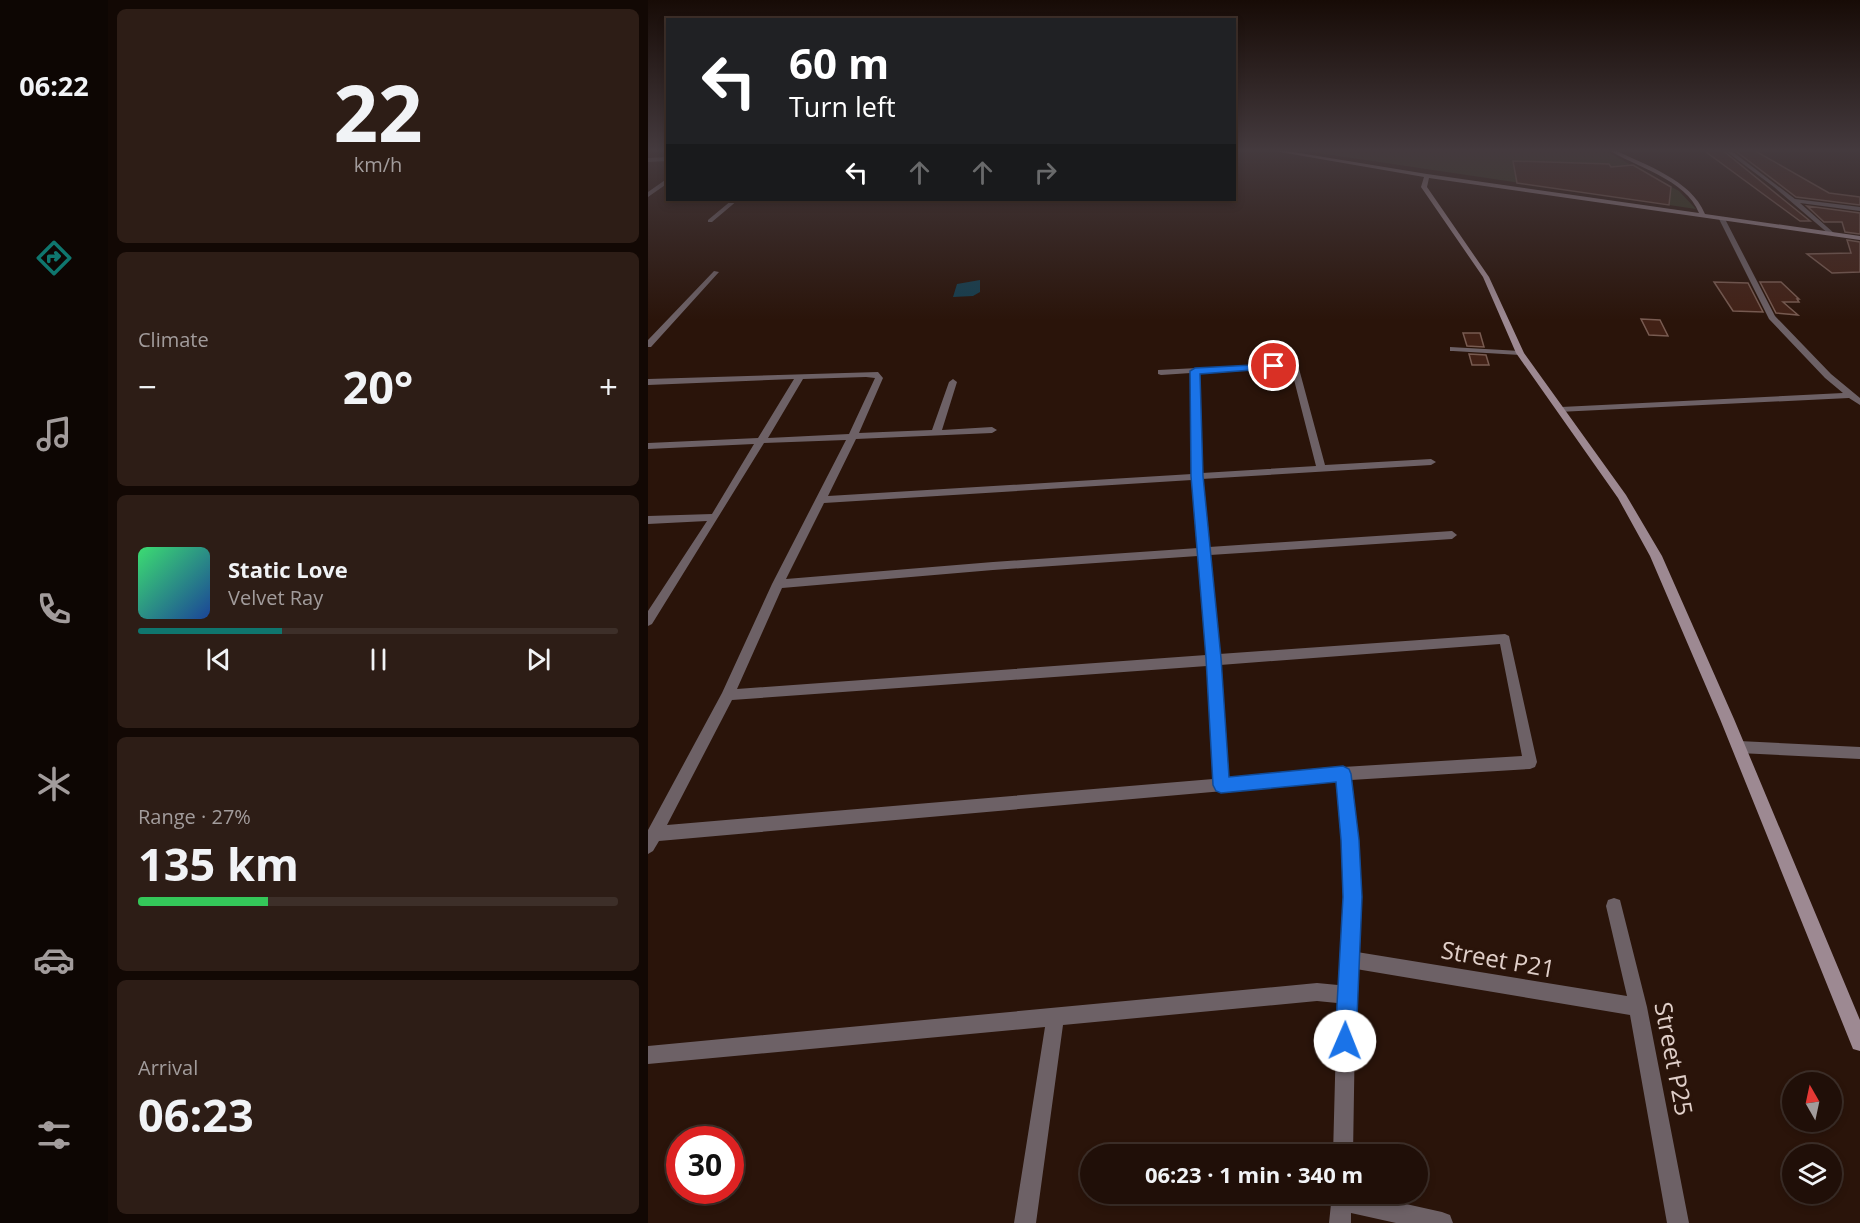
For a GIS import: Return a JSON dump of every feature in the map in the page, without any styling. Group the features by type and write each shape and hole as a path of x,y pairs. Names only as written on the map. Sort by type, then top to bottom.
{"street":[{"path":"710,221 728,206"},
{"path":"1437,206 1486,277 1520,353 1622,497 1656,556 1739,747 1860,1042"},
{"path":"1635,206 1860,238"},
{"path":"1699,206 1703,216"},
{"path":"1800,206 1832,234"},
{"path":"1836,206 1860,209"},
{"path":"1722,219 1772,317 1810,358 1860,402"},
{"path":"648,345 716,272"},
{"path":"1454,349 1520,353"},
{"path":"1161,372 1294,365 1321,468"},
{"path":"1195,371 1197,476 1214,658 1221,785"},
{"path":"648,382 866,374 878,376 877,384 852,438 778,584 728,694 651,840"},
{"path":"648,621 653,606 715,517 800,376"},
{"path":"936,433 953,382"},
{"path":"1561,410 1849,394"},
{"path":"648,446 992,430"},
{"path":"821,500 1431,462"},
{"path":"648,520 715,517"},
{"path":"778,584 1204,551 1452,535"},
{"path":"651,840 1343,774 1530,762 1505,639 728,694"},
{"path":"1739,747 1860,753"},
{"path":"1343,774 1352,886 1350,959 1346,995 1343,1144"},
{"name":"Street P25","path":"1614,906 1638,1007 1678,1223"},
{"name":"Street P21","path":"1350,959 1638,1007"},
{"path":"648,1055 1317,992 1346,995"},
{"path":"1025,1223 1055,1018"},
{"path":"1340,1223 1341,1204"},
{"path":"1369,1204 1442,1223"}],"green space":[{"path":"1676,206 1693,206 1696,209"}],"water":[{"path":"980,280 980,292 973,296 953,297 957,284"}],"building":[{"path":"1780,206 1792,206 1810,221 1800,221"},
{"path":"1807,206 1860,213 1860,234 1845,232 1842,222 1824,222"},
{"path":"1847,240 1860,242 1860,272 1832,273 1807,254 1851,253"},
{"path":"1714,282 1748,283 1763,312 1733,311"},
{"path":"1760,282 1781,282 1799,299 1797,299 1799,302 1783,302 1798,315 1776,313"},
{"path":"1641,319 1660,320 1668,336 1649,335"},
{"path":"1463,333 1480,333 1484,347 1467,346"},
{"path":"1469,354 1486,355 1489,365 1472,365"}],"route":[{"path":"1274,366 1195,371 1197,476 1214,658 1221,785 1343,774 1350,840 1352,897 1345,1041"}]}
